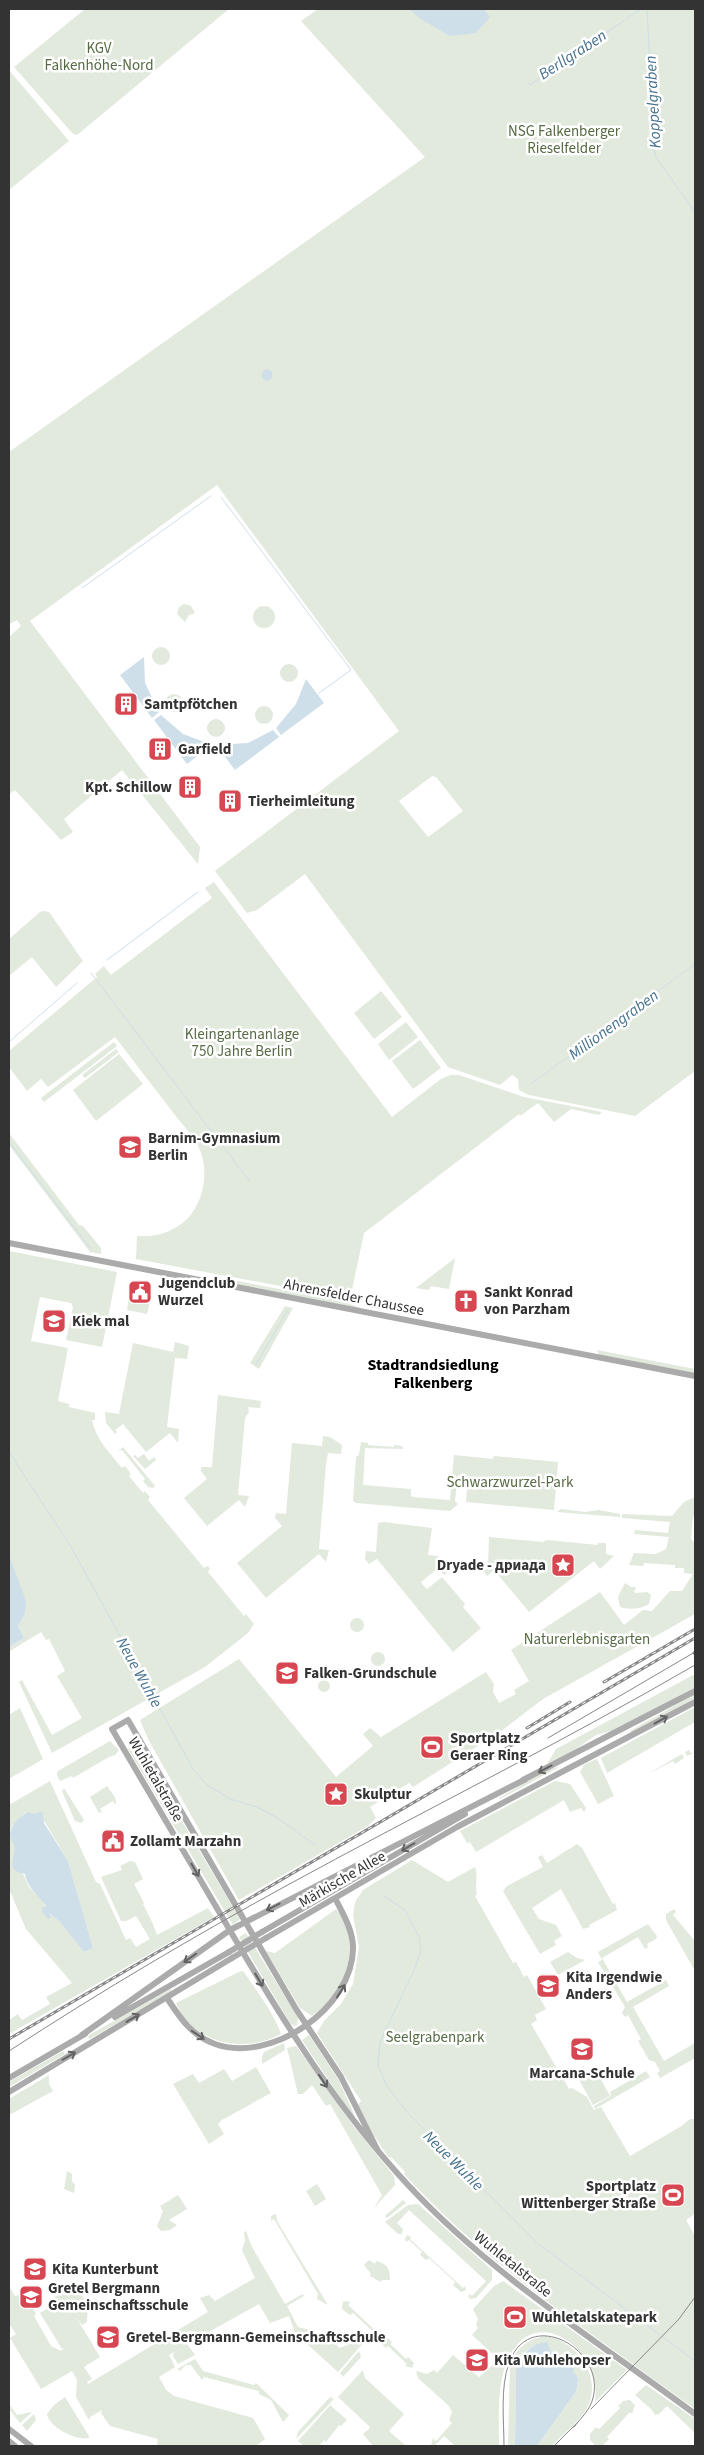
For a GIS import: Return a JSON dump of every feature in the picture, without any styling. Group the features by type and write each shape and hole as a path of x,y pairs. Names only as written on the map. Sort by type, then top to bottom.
{"main road":[{"name":"Ahrensfelder Chaussee","path":"9,1243 695,1376"},
{"name":"Märkische Allee","path":"9,2092 167,1998 231,1955 526,1778 695,1691"},
{"name":"Märkische Allee","path":"264,1935 336,1901 457,1827 695,1702"},
{"name":"Wuhletalstraße","path":"378,2151 341,2077 306,2024 245,1922 128,1720 112,1729 291,2033 330,2091 378,2151 432,2210 503,2274 695,2414"},
{"path":"82,2036 230,1930 526,1778"},
{"path":"167,1998 180,2018 192,2031 207,2041 222,2046 235,2049 260,2047 291,2033 330,2006 339,1995 350,1971 353,1946 352,1934 336,1901"},
{"name":"Märkische Allee","path":"9,2078 231,1955"},
{"path":"9,2429 31,2446"},
{"path":"9,2441 15,2446"}],"green space":[{"name":"KGV Falkenhöhe-Nord","path":"85,9 229,9 77,135 73,134 14,67"},
{"name":"NSG Falkenberger Rieselfelder","path":"318,9 695,9 695,1071 635,1116 529,1095 519,1090 518,1079 512,1075 500,1085 448,1067 305,874 257,910 247,913 215,871 399,731 217,485 30,621 200,847 198,864 122,770 64,819 73,832 61,840 15,790 9,794 9,637 21,626 17,620 9,624 9,452 425,157 301,21","holes":["432,776 436,777 463,811 428,837 399,801"]},
{"path":"9,70 69,141 9,190"},
{"path":"184,604 191,606 195,613 189,615 185,622 177,614 179,607"},
{"path":"264,606 272,609 275,617 272,625 264,628 256,625 253,617 256,609"},
{"path":"161,647 167,650 170,656 167,662 161,665 155,662 152,656 155,650"},
{"path":"289,664 295,667 298,673 295,679 289,682 283,679 280,673 283,667"},
{"path":"174,694 180,697 183,703 180,709 174,712 168,709 165,703 168,697"},
{"path":"264,706 270,709 273,715 270,721 264,724 258,721 255,715 258,709"},
{"path":"216,719 222,722 225,728 222,734 216,737 210,734 207,728 210,722"},
{"name":"Kleingartenanlage 750 Jahre Berlin","path":"214,882 392,1117 441,1079 450,1075 459,1075 524,1097 602,1112 599,1115 571,1109 554,1122 538,1103 520,1116 519,1114 364,1233 350,1299 136,1259 137,1236 159,1235 172,1230 184,1222 194,1210 201,1194 204,1178 203,1161 196,1142 115,1037 48,1087 41,1079 27,1091 9,1067 9,1051 97,977 95,974 104,966 111,975 212,898 205,888"},
{"path":"40,912 49,912 83,961 56,987 32,957 9,976 9,939"},
{"path":"381,991 402,1017 374,1039 354,1013"},
{"path":"406,1022 418,1037 389,1060 378,1044"},
{"path":"420,1040 441,1068 413,1089 392,1061"},
{"path":"114,1042 117,1046 44,1102 41,1098"},
{"path":"116,1049 119,1052 85,1078 82,1075"},
{"path":"119,1054 143,1084 96,1121 73,1090"},
{"path":"9,1133 79,1225 83,1226 101,1248 101,1254 90,1252 9,1145"},
{"path":"9,1251 117,1272 102,1347 66,1340 73,1307 71,1303 40,1297 31,1341 68,1348 58,1401 69,1404 69,1407 95,1413 95,1420 92,1420 104,1446 122,1468 125,1466 131,1474 129,1476 143,1493 145,1491 150,1497 148,1500 204,1568 208,1566 210,1569 208,1572 244,1616 246,1614 254,1624 248,1633 205,1667 52,1753 19,1682 22,1680 52,1735 82,1718 57,1676 65,1671 49,1639 46,1640 41,1632 10,1651 9,1647 24,1638 18,1626 25,1614 17,1577 9,1555"},
{"path":"455,1258 449,1289 431,1286 429,1290 416,1288"},
{"path":"217,1277 341,1301 363,1309 217,1281"},
{"path":"129,1297 150,1301 147,1314 127,1310"},
{"path":"285,1306 293,1308 259,1369 250,1363"},
{"path":"175,1342 189,1346 187,1359 175,1358 167,1427 179,1429 178,1443 170,1433 146,1452 123,1424 115,1430 117,1432 115,1434 106,1423 105,1412 119,1414 133,1343 173,1352"},
{"path":"597,1350 695,1369 695,1373 599,1355"},
{"path":"218,1395 261,1401 260,1408 248,1407 249,1412 245,1418 238,1495 249,1496 245,1507 239,1500 207,1526 184,1498 207,1479 201,1471 201,1467 212,1467"},
{"path":"323,1436 330,1437 342,1445 341,1454 328,1453 326,1464 319,1549 329,1550 326,1562 319,1554 266,1598 237,1563 282,1526 275,1518 276,1513 286,1514 292,1443 322,1446"},
{"name":"Schwarzwurzel-Park","path":"361,1442 368,1443 368,1445 402,1446 403,1449 365,1448 363,1485 411,1489 411,1496 413,1497 450,1500 454,1455 493,1459 494,1456 558,1462 554,1510 466,1502 468,1476 458,1475 455,1501 458,1504 450,1511 356,1503 353,1501 356,1457 359,1455"},
{"path":"123,1447 155,1486 153,1488 148,1487 143,1481 145,1479 122,1450 118,1451"},
{"path":"144,1454 149,1461 154,1457 156,1460 145,1469 133,1456 135,1455 138,1458"},
{"name":"Naturerlebnisgarten","path":"695,1497 695,1516 693,1516 691,1539 695,1543 695,1614 543,1699 500,1732 413,1787 409,1783 370,1807 376,1818 368,1826 239,1900 149,1741 140,1720 239,1659 336,1777 373,1746 363,1734 370,1728 381,1737 486,1672 494,1684 493,1692 499,1703 516,1694 514,1690 529,1681 511,1650 600,1592 624,1625 643,1610 652,1611 670,1591 682,1591 693,1574 684,1573 684,1568 675,1568 675,1565 644,1563 643,1566 629,1565 634,1553 656,1554 666,1549 669,1537 634,1534 635,1530 668,1533 670,1522 622,1518 622,1514 672,1516 684,1502"},
{"path":"561,1509 585,1512 599,1510 620,1514 620,1517 557,1512"},
{"path":"384,1522 432,1528 428,1555 438,1556 449,1571 444,1575 438,1568 421,1582 427,1589 442,1577 465,1604 463,1607 481,1628 453,1652 377,1559 369,1564 365,1559 366,1551 376,1552 378,1523"},
{"path":"489,1537 598,1545 598,1543 606,1543 606,1554 614,1556 600,1569 594,1561 529,1612 494,1570 487,1576 478,1564 488,1565"},
{"path":"625,1583 631,1587 636,1587 634,1592 636,1593 647,1592 651,1595 649,1604 635,1608 620,1607 618,1597"},
{"path":"357,1618 362,1620 364,1625 362,1630 357,1632 352,1630 350,1625 352,1620"},
{"path":"378,1652 383,1654 385,1659 383,1664 378,1666 373,1664 371,1659 373,1654"},
{"path":"695,1674 695,1687 615,1730 596,1735 573,1751 547,1764 556,1749"},
{"path":"324,1680 330,1686 324,1692 318,1686"},
{"path":"695,1694 695,1698 631,1733 630,1731"},
{"path":"695,1707 695,1722 607,1773 601,1758"},
{"path":"20,1708 43,1759 9,1779 9,1715"},
{"path":"110,1741 119,1750 115,1755 73,1778 72,1776 60,1781 57,1775 58,1771"},
{"path":"136,1744 240,1919 233,1925 128,1749"},
{"path":"689,1750 691,1753 695,1752 687,1756 685,1752"},
{"path":"682,1754 684,1758 675,1764 673,1761 644,1776"},
{"path":"597,1759 614,1796 598,1804 580,1772 585,1764"},
{"path":"559,1767 500,1799 499,1798 551,1768"},
{"path":"50,1781 96,1882 100,1884 126,1940 130,1938 136,1947 150,1939 136,1916 126,1921 121,1921 101,1877 122,1870 120,1866 130,1861 135,1862 143,1879 134,1884 157,1935 208,1908 214,1917 9,2034 9,2020 18,2014 22,2020 50,2004 46,1997 72,1983 26,1929 9,1889 9,1805","holes":["26,1812 43,1819 68,1861 93,1948 84,1952 60,1922 46,1911 42,1901 30,1888 23,1874 13,1866 15,1848 10,1832 12,1826"]},
{"path":"555,1781 570,1784 586,1808 584,1812 581,1808 570,1812 564,1800 476,1852 470,1842 467,1843 460,1831"},
{"path":"107,1786 115,1797 116,1803 115,1805 113,1801 100,1809 102,1812 99,1813 90,1797"},
{"path":"64,1788 84,1820 81,1823 75,1821 62,1791"},
{"path":"577,1844 582,1848 613,1904 615,1903 617,1910 589,1925 590,1927 583,1929 561,1889 532,1908 539,1919 556,1925 562,1936 554,1941 556,1945 540,1954 503,1891 507,1886 543,1867 538,1857 542,1855 547,1863"},
{"name":"Seelgrabenpark","path":"412,1860 448,1882 475,1867 477,1894 475,1896 513,1963 516,1962 524,1977 527,1975 546,2009 535,2015 537,2020 531,2024 569,2089 572,2088 587,2097 594,2110 601,2107 630,2156 680,2127 690,2119 695,2119 695,2214 686,2220 695,2236 695,2409 544,2299 471,2240 437,2208 404,2174 405,2172 391,2157 389,2158 367,2125 355,2100 358,2105 361,2101 317,2033 324,2021 341,2004 353,1984 359,1947 353,1915 355,1902 363,1890"},
{"path":"336,1909 343,1919 347,1930 350,1954 348,1966 333,1998 312,2016 300,2008 266,1951 275,1953"},
{"path":"674,1909 676,1912 673,1915 695,1941 695,1971 666,1920 666,1914"},
{"path":"648,1924 657,1936 656,1939 647,1944 648,1947 645,1949 638,1937 602,1958 627,2002 666,1980 669,1986 633,2007 664,2061 695,2043 695,2058 660,2078 657,2073 660,2071 655,2062 649,2060 638,2041 641,2039 628,2015 625,2017 622,2013 625,2007 598,1962 602,1960 598,1952"},
{"path":"246,1933 298,2018 297,2025 294,2026 290,2023 239,1937"},
{"path":"568,1952 577,1958 585,1960 558,1975 550,1962"},
{"path":"241,1971 244,1972 274,2017 281,2034 267,2040 236,2044 207,2036 194,2028 184,2017 176,2003"},
{"path":"171,1989 172,1991 90,2039 88,2038 89,2035"},
{"path":"309,2035 338,2079 355,2116 353,2117 302,2040"},
{"path":"284,2043 285,2050 262,2064 264,2052"},
{"path":"296,2046 351,2123 394,2176 395,2185 374,2208 382,2195 330,2104 326,2106 312,2085 303,2094 298,2094 287,2048"},
{"path":"63,2051 65,2054 9,2087 9,2082"},
{"path":"256,2067 271,2093 222,2120 218,2124 224,2134 209,2144 173,2084 193,2074 199,2083 224,2069 232,2081"},
{"path":"594,2067 610,2096 593,2105 577,2076"},
{"path":"646,2071 650,2077 595,2109 594,2106 611,2096 610,2092"},
{"path":"49,2075 49,2084 53,2091 9,2115 9,2099"},
{"path":"67,2171 72,2174 72,2181 75,2185 74,2193 64,2189"},
{"path":"317,2184 326,2199 315,2206 306,2191"},
{"path":"178,2195 187,2209 169,2220 177,2225 170,2230 161,2231 157,2226 163,2211 160,2206"},
{"path":"403,2200 406,2203 387,2218 385,2216"},
{"path":"418,2204 492,2270 492,2280 476,2298 470,2299 468,2296 470,2294 472,2296 486,2281 409,2210 397,2223 403,2229 402,2234 398,2234 385,2222 408,2205"},
{"path":"276,2214 277,2221 328,2305 317,2299 318,2294 274,2219 271,2221 271,2216"},
{"path":"246,2231 251,2245 285,2304 303,2294 304,2296 287,2306 298,2327 331,2336 339,2348 353,2343 360,2336 365,2341 338,2372 295,2333 289,2316 270,2323 259,2304 187,2344 195,2355 178,2364 173,2356 174,2352 169,2355 175,2367 159,2377 166,2390 174,2396 253,2418 265,2439 256,2446 160,2446 157,2445 158,2439 110,2426 101,2413 102,2410 90,2417 89,2420 76,2397 77,2380 72,2371 41,2389 10,2338 16,2334 9,2324 9,2286 15,2296 18,2295 27,2310 32,2307 36,2314 34,2316 51,2346 61,2351 66,2347 62,2349 40,2313 55,2304 49,2306 46,2303 75,2284 88,2306 87,2322 82,2325 76,2317 100,2357 84,2367 92,2379 87,2382 88,2384 208,2312 200,2298 209,2295 215,2301 255,2278 242,2250 245,2240 244,2232"},
{"path":"407,2235 463,2288 465,2286 466,2290 461,2292 453,2285 455,2282 429,2258 426,2260 420,2255 422,2252 409,2240 406,2242"},
{"path":"369,2260 375,2264 376,2261 386,2265 390,2273 390,2280 382,2280 381,2282 370,2276 371,2274 364,2265"},
{"path":"503,2281 627,2370 595,2402 595,2383 589,2366 579,2351 566,2340 551,2333 536,2333 522,2340 510,2355 502,2376 499,2399 499,2446 455,2446 444,2436 434,2446 431,2446 433,2438 436,2441 452,2423 449,2420 452,2412 449,2406 418,2378 416,2371 427,2374 434,2370 437,2373 453,2355 479,2377 494,2364 495,2356 472,2335 478,2328 476,2325 478,2319 473,2309 494,2286"},
{"path":"348,2301 350,2303 348,2305 379,2334 381,2332 392,2342 390,2344 406,2359 408,2357 414,2363 412,2368 405,2366 407,2364 388,2346 386,2348 376,2339 378,2336 353,2313 350,2315 342,2309 343,2302"},
{"path":"547,2336 568,2345 584,2362 592,2383 588,2406 577,2422 552,2446 537,2446 575,2393 578,2384 573,2372 575,2368 551,2352 547,2345 531,2347 521,2358 516,2369 515,2446 508,2446 510,2364 524,2344"},
{"path":"359,2351 361,2357 343,2377 340,2373"},
{"path":"195,2359 203,2371 254,2385 256,2383 289,2415 283,2422 271,2400 259,2394 259,2391 204,2377 202,2380 191,2365 186,2365 180,2371 177,2369"},
{"path":"363,2370 365,2378 404,2414 389,2431 406,2446 373,2446 363,2434 370,2428 369,2426 338,2397"},
{"path":"646,2385 695,2419 695,2433 667,2406 659,2414 655,2415 635,2395"},
{"path":"65,2397 89,2438 77,2437 64,2432 49,2419 47,2414 54,2405"},
{"path":"330,2397 334,2399 296,2439 298,2432"},
{"path":"630,2400 635,2405 632,2414 630,2412 607,2437 609,2439 603,2445 596,2446 590,2440 590,2434 596,2427 599,2429 620,2408 618,2406 623,2401"},
{"path":"9,2404 17,2415 32,2412 20,2423 9,2409"},
{"path":"330,2405 347,2420 341,2426 339,2425 326,2442 324,2440 319,2446 304,2446 298,2441"},
{"path":"34,2414 36,2420 27,2431 22,2425"}],"shaded area":[{"path":"409,9 484,9 490,17 476,33 450,36 421,19"},
{"path":"267,369 273,375 267,381 261,375"},
{"path":"144,657 145,683 159,712 152,718 120,675"},
{"path":"306,679 324,703 281,735 276,728 296,704"},
{"path":"161,715 183,734 212,745 187,764 154,720"},
{"path":"273,730 279,737 235,770 216,745 248,743"},
{"path":"9,1555 26,1601 25,1614 18,1626 24,1638 9,1647"},
{"path":"27,1812 43,1813 44,1823 68,1861 93,1948 84,1952 60,1922 49,1913 51,1917 48,1919 42,1912 43,1907 46,1906 30,1886 25,1874 14,1869 12,1862 14,1845 10,1832 15,1822"},
{"path":"547,2342 551,2352 575,2368 573,2372 578,2379 577,2387 575,2393 537,2446 515,2446 516,2369 521,2358 528,2350 536,2345"}],"waterway":[{"name":"Berllgraben","path":"528,83 530,85 641,9"},
{"name":"Koppelgraben","path":"647,9 655,156 695,212"},
{"path":"82,588 211,496"},
{"path":"221,497 351,670 319,693"},
{"path":"107,960 198,892"},
{"name":"Millionengraben","path":"531,1084 695,964"},
{"path":"91,973 250,1182"},
{"path":"9,1042 77,983"},
{"path":"9,1142 90,1248"},
{"name":"Millionengraben","path":"256,1364 288,1310"},
{"name":"Neue Wuhle","path":"9,1452 70,1545 193,1769 206,1784 230,1799 257,1807 278,1818 315,1845"},
{"name":"Neue Wuhle","path":"384,1896 405,1910 419,1937 421,1951 415,1968 380,2042 378,2066 387,2086 407,2112 536,2242 695,2361"}],"tram line":[{"path":"548,1738 695,1652"},
{"path":"9,2051 111,1987 249,1906 594,1722 695,1665"},
{"path":"591,2409 679,2319 695,2297"},
{"path":"504,2446 503,2404 506,2373 509,2363 519,2346 532,2338 548,2336 563,2341 577,2350 588,2364 594,2380 593,2398 588,2410 574,2427"},
{"path":"554,2446 579,2421"}],"railway":[{"path":"604,1682 695,1629"},
{"path":"9,2039 695,1638"},
{"path":"527,1728 570,1702"}],"place":[{"name":"Samtpfötchen","path":"126,704"},
{"name":"Garfield","path":"160,749"},
{"name":"Kpt. Schillow","path":"190,787"},
{"name":"Tierheimleitung","path":"230,801"},
{"name":"Barnim-Gymnasium Berlin","path":"130,1147"},
{"name":"Jugendclub Wurzel","path":"140,1292"},
{"name":"Sankt Konrad von Parzham","path":"466,1301"},
{"name":"Kiek mal","path":"54,1321"},
{"name":"Dryade - дриада","path":"563,1565"},
{"name":"Falken-Grundschule","path":"287,1673"},
{"name":"Sportplatz Geraer Ring","path":"432,1747"},
{"name":"Skulptur","path":"336,1794"},
{"name":"Zollamt Marzahn","path":"113,1841"},
{"name":"Kita Irgendwie Anders","path":"548,1986"},
{"name":"Marcana-Schule","path":"582,2049"},
{"name":"Sportplatz Wittenberger Straße","path":"673,2195"},
{"name":"Kita Kunterbunt","path":"35,2269"},
{"name":"Gretel Bergmann Gemeinschaftsschule","path":"31,2297"},
{"name":"Wuhletalskatepark","path":"515,2317"},
{"name":"Gretel-Bergmann-Gemeinschaftsschule","path":"108,2337"},
{"name":"Kita Wuhlehopser","path":"477,2360"}],"district":[{"name":"Stadtrandsiedlung Falkenberg","path":"433,1373"}]}
